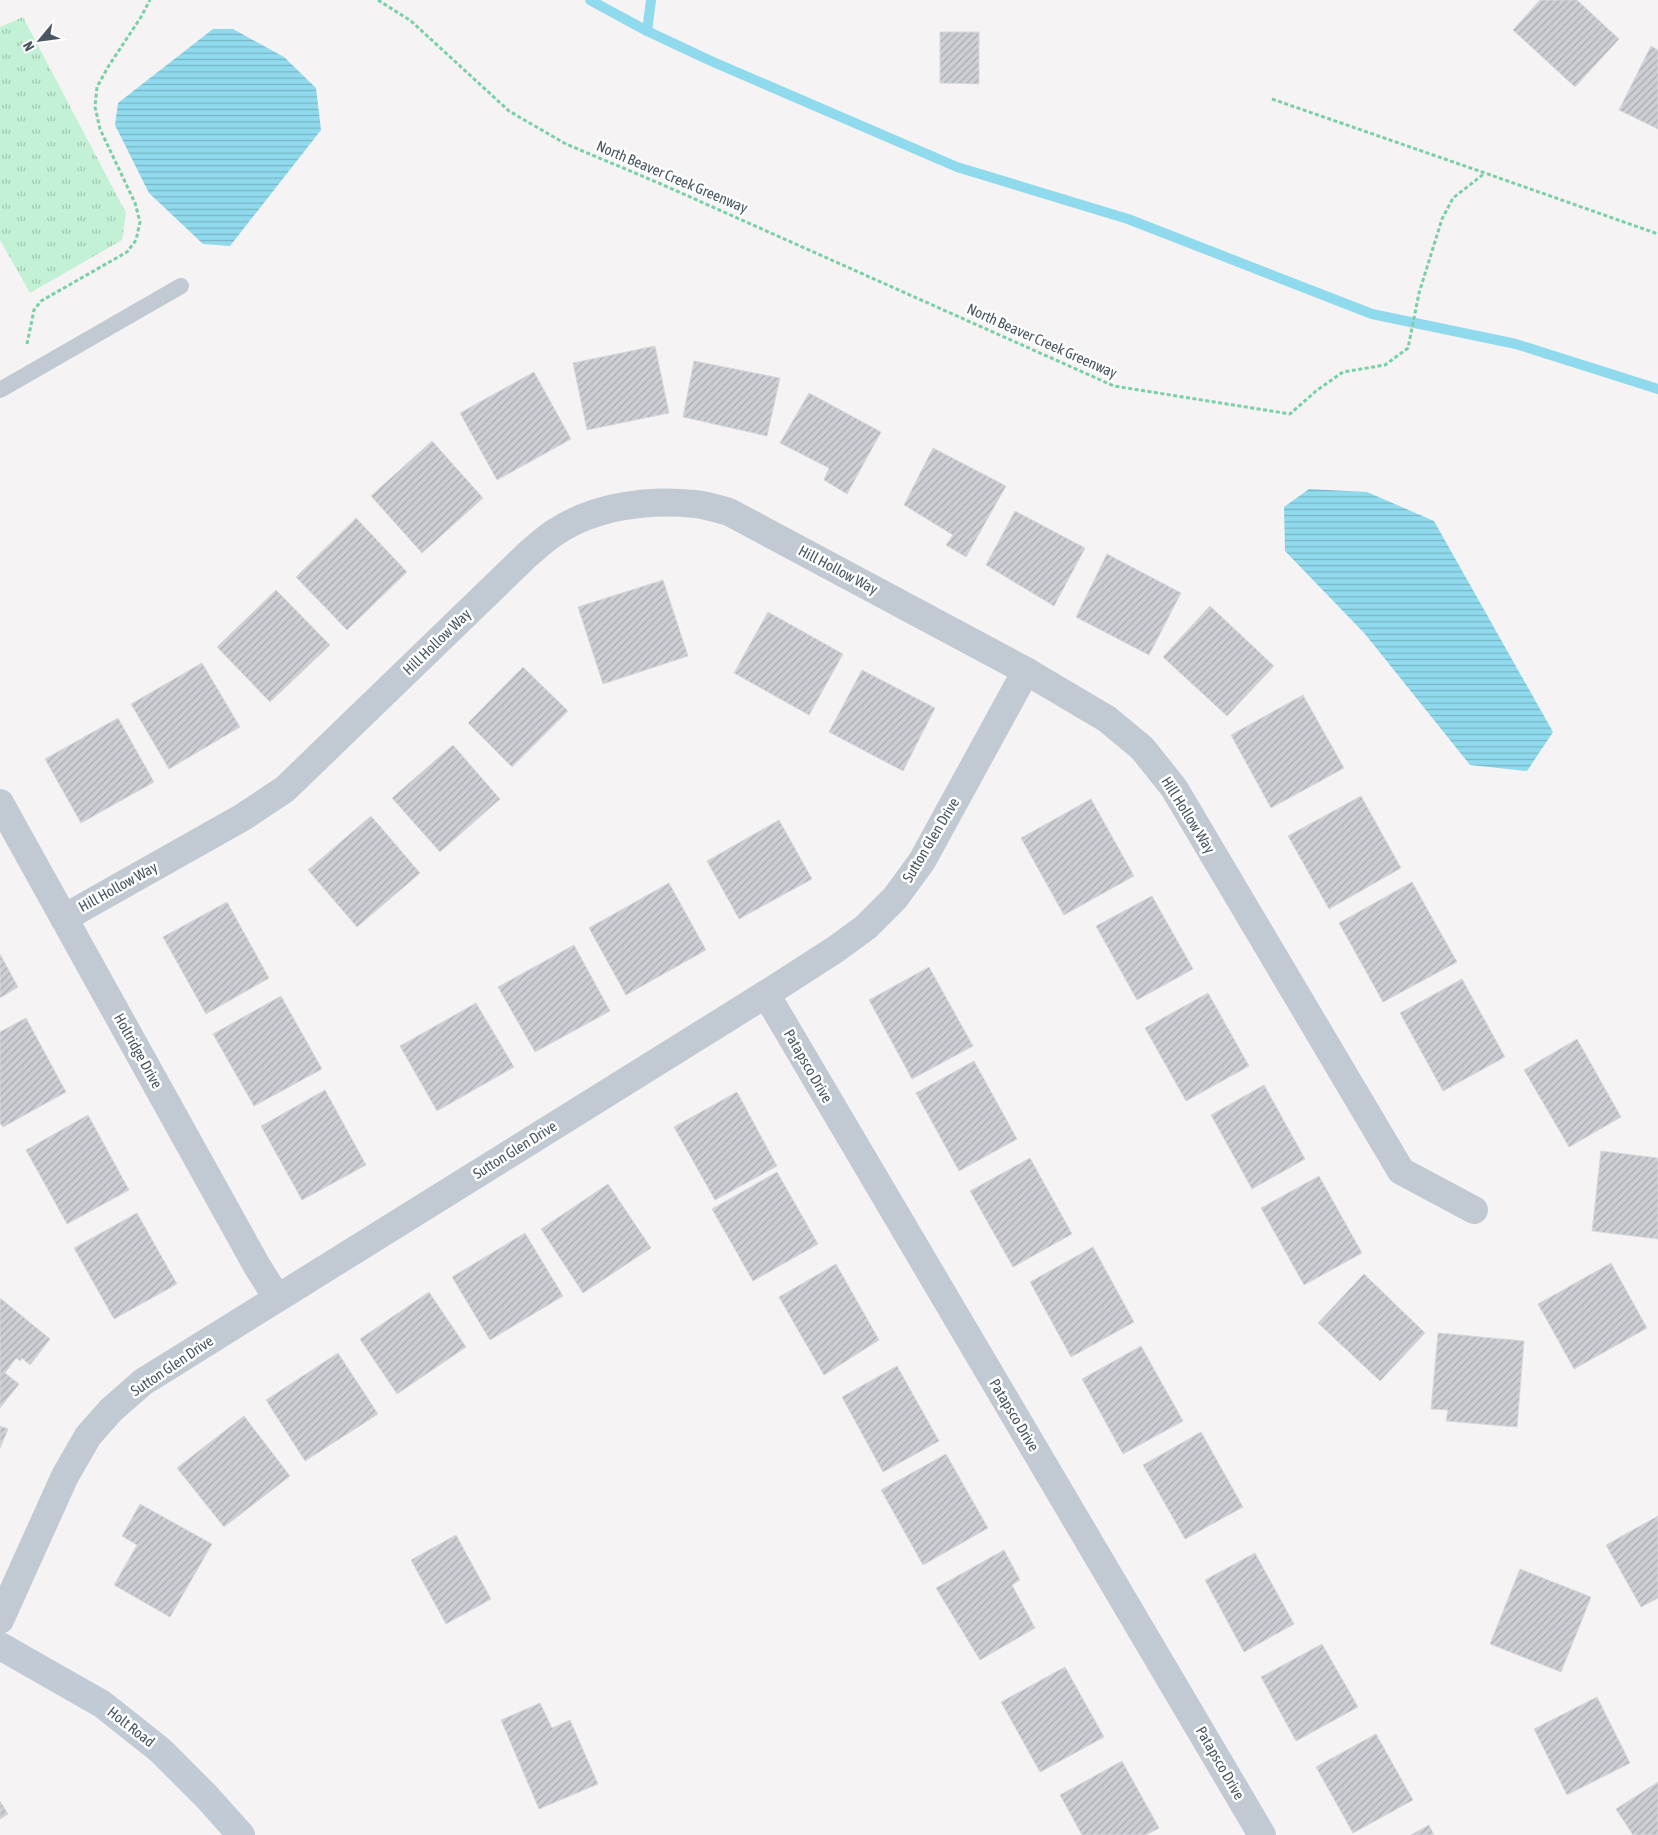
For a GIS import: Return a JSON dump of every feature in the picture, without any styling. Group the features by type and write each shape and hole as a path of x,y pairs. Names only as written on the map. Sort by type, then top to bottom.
{"street":[{"name":"Hill Hollow Way","path":"64,918 243,817 285,789 527,554 555,533 581,518 604,510 662,503 696,504 729,512 1026,671 1107,719 1142,748 1174,788 1401,1171 1474,1210"},
{"name":"Sutton Glen Drive","path":"0,1620 64,1476 88,1436 111,1410 143,1382 766,994 836,949 866,927 895,898 922,861 1026,671"},
{"name":"Holtridge Drive","path":"0,803 257,1266 277,1298"},
{"name":"Patapsco Drive","path":"766,994 1262,1835"},
{"name":"Holt Road","path":"0,1646 102,1704 160,1750 207,1797 241,1835"}],"lane":[{"path":"0,390 181,286"}],"path":[{"path":"23,350 27,345 34,310 42,301 126,252 136,240 140,222 135,203 100,129 95,108 97,86 150,0"},
{"name":"North Beaver Creek Greenway","path":"378,0 411,21 510,111 566,144 670,188 1114,386 1290,414 1316,391 1343,372 1385,365 1408,348 1419,293 1442,219 1453,198 1485,173"},
{"path":"1272,100 1658,234"}],"green space":[{"path":"23,17 126,213 122,240 30,293 0,240 0,27"}],"water":[{"path":"213,29 233,29 284,57 316,88 321,130 230,246 203,244 149,193 115,125 118,103"},
{"path":"1309,489 1367,492 1434,521 1553,732 1527,771 1470,765 1365,634 1285,551 1284,507"}],"building":[{"path":"1540,0 1577,0 1619,39 1575,87 1513,30"},
{"path":"940,32 979,32 979,84 940,83"},
{"path":"1651,46 1658,50 1658,129 1619,110"},
{"path":"655,346 669,413 587,430 573,363"},
{"path":"694,361 780,378 767,436 683,417"},
{"path":"534,372 571,439 497,480 460,413"},
{"path":"809,393 881,432 847,494 824,480 829,468 780,443"},
{"path":"432,441 483,498 422,553 371,496"},
{"path":"933,448 1006,486 966,557 946,545 953,535 904,505"},
{"path":"1015,511 1085,548 1054,606 986,565"},
{"path":"356,518 407,572 347,630 296,577"},
{"path":"1107,554 1181,593 1149,655 1076,617"},
{"path":"663,580 688,656 603,684 578,607"},
{"path":"276,590 330,645 270,702 217,647"},
{"path":"1210,606 1274,666 1227,716 1163,657"},
{"path":"768,612 843,654 809,715 734,673"},
{"path":"202,663 240,727 169,769 131,704"},
{"path":"523,667 568,711 512,767 468,723"},
{"path":"862,670 935,708 903,771 829,732"},
{"path":"1303,695 1344,768 1271,808 1231,735"},
{"path":"118,718 154,782 81,823 45,759"},
{"path":"453,745 500,799 440,852 392,798"},
{"path":"1361,796 1401,868 1329,909 1288,836"},
{"path":"1091,799 1134,876 1064,915 1021,838"},
{"path":"371,816 420,873 357,927 308,870"},
{"path":"779,820 812,879 739,919 707,861"},
{"path":"1412,882 1457,962 1383,1002 1339,923"},
{"path":"669,883 706,950 626,995 589,928"},
{"path":"1152,896 1193,969 1137,1000 1096,926"},
{"path":"227,902 269,978 206,1014 163,937"},
{"path":"574,945 610,1011 535,1052 498,987"},
{"path":"0,954 18,987 0,998"},
{"path":"929,967 973,1046 912,1079 869,1000"},
{"path":"1462,979 1505,1057 1443,1091 1400,1013"},
{"path":"1208,993 1249,1066 1186,1101 1145,1028"},
{"path":"281,996 322,1069 254,1106 213,1034"},
{"path":"476,1003 514,1067 437,1111 400,1046"},
{"path":"26,1018 66,1092 3,1127 0,1123 0,1032"},
{"path":"1577,1039 1621,1117 1569,1147 1524,1070"},
{"path":"974,1061 1017,1139 959,1171 916,1093"},
{"path":"1264,1085 1305,1159 1252,1189 1211,1115"},
{"path":"325,1090 366,1165 302,1200 261,1126"},
{"path":"737,1092 777,1166 715,1200 674,1127"},
{"path":"88,1115 129,1190 67,1224 26,1150"},
{"path":"1601,1151 1658,1158 1658,1239 1592,1231"},
{"path":"1030,1158 1072,1234 1013,1267 970,1191"},
{"path":"777,1172 818,1244 753,1281 712,1209"},
{"path":"1319,1176 1362,1253 1304,1285 1261,1208"},
{"path":"608,1184 651,1248 583,1293 541,1229"},
{"path":"137,1213 177,1284 114,1319 74,1248"},
{"path":"525,1233 563,1296 490,1340 452,1277"},
{"path":"1093,1247 1134,1322 1071,1357 1030,1282"},
{"path":"1611,1263 1647,1328 1574,1369 1538,1304"},
{"path":"836,1264 879,1340 824,1375 779,1297"},
{"path":"1364,1274 1425,1333 1380,1381 1318,1323"},
{"path":"429,1292 466,1347 397,1394 360,1339"},
{"path":"0,1298 50,1339 30,1365 22,1358 20,1361 16,1358 5,1373 19,1384 0,1408"},
{"path":"1438,1333 1524,1341 1517,1427 1446,1421 1448,1410 1431,1409"},
{"path":"1141,1346 1183,1421 1123,1454 1082,1379"},
{"path":"338,1353 378,1414 305,1461 266,1400"},
{"path":"897,1366 939,1441 883,1472 842,1397"},
{"path":"244,1416 290,1476 224,1527 177,1468"},
{"path":"0,1426 8,1429 0,1448"},
{"path":"1201,1432 1243,1507 1185,1539 1143,1465"},
{"path":"946,1454 988,1528 923,1565 881,1490"},
{"path":"140,1504 212,1544 170,1617 114,1585 137,1545 122,1536"},
{"path":"1658,1516 1658,1598 1641,1607 1606,1545"},
{"path":"456,1535 491,1599 446,1624 411,1560"},
{"path":"1004,1550 1020,1580 1012,1585 1035,1628 980,1660 936,1588"},
{"path":"1255,1553 1294,1624 1244,1652 1205,1580"},
{"path":"1520,1569 1591,1597 1561,1672 1490,1644"},
{"path":"1322,1644 1358,1707 1296,1741 1261,1677"},
{"path":"1065,1667 1104,1737 1040,1772 1001,1702"},
{"path":"1597,1697 1630,1763 1567,1795 1534,1729"},
{"path":"540,1703 552,1728 570,1720 598,1784 539,1809 501,1720"},
{"path":"1376,1734 1413,1800 1353,1833 1316,1767"},
{"path":"1122,1761 1159,1828 1146,1835 1082,1835 1060,1795"},
{"path":"1658,1782 1658,1835 1633,1835 1616,1809"},
{"path":"0,1801 8,1814 0,1819"},
{"path":"1429,1825 1434,1835 1411,1835"}],"waterway":[{"path":"590,0 647,31 711,61 957,167 1128,219 1372,314 1516,344 1658,389"},
{"path":"647,31 651,0"}]}
